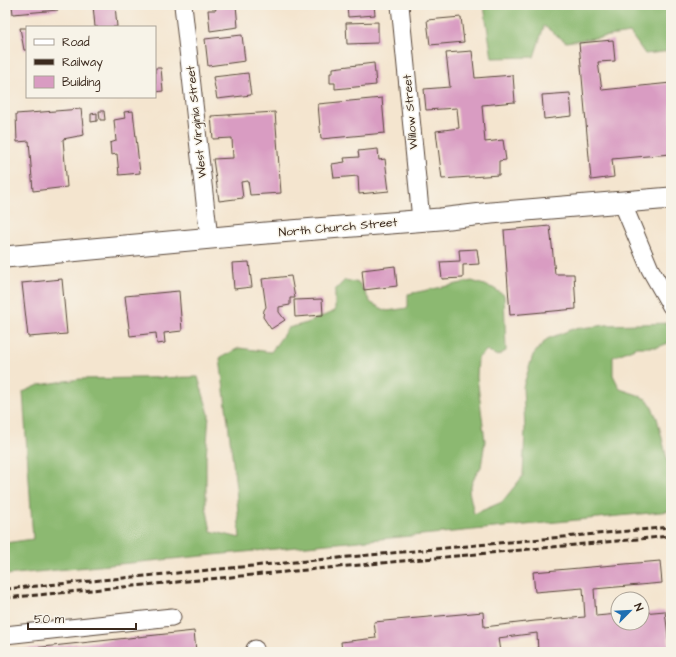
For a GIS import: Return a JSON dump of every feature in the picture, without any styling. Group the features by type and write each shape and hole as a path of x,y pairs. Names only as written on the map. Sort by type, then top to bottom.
{"main road":[{"name":"North Church Street","path":"5,257 498,212 671,198"}],"street":[{"name":"West Virginia Street","path":"183,5 209,238"},
{"name":"Willow Street","path":"400,5 421,220"},
{"path":"622,202 650,269 671,306"},
{"path":"5,635 172,617"}],"green space":[{"path":"485,5 671,5 671,51 645,54 630,33 566,42 544,26 534,57 492,58"},
{"path":"345,280 359,283 371,303 387,311 408,308 408,294 472,281 493,288 504,295 506,351 497,356 487,350 478,358 477,377 485,441 481,467 475,476 469,491 474,514 502,502 523,476 525,429 523,387 533,355 547,339 573,329 606,325 670,323 671,342 658,347 637,347 613,357 613,375 620,389 648,400 657,418 671,475 671,511 5,575 5,543 33,539 23,392 39,385 80,379 198,377 209,414 206,458 206,506 211,531 240,538 236,487 220,358 239,348 271,352 288,328 307,323 335,311 335,290"}],"building":[{"path":"12,5 57,5 58,10 13,14"},
{"path":"93,5 115,5 117,26 95,26"},
{"path":"226,5 236,5 238,27 210,31 208,10 216,10 215,7 226,7"},
{"path":"347,5 374,5 375,15 348,17"},
{"path":"461,17 464,42 430,45 427,20"},
{"path":"378,22 378,43 347,44 346,23"},
{"path":"20,28 26,28 26,50 24,50"},
{"path":"242,35 245,61 208,66 205,39"},
{"path":"613,40 615,61 598,62 602,90 671,83 671,154 612,159 614,177 591,180 579,43"},
{"path":"472,51 475,78 513,75 515,102 482,105 485,142 503,140 506,160 499,161 499,175 442,179 436,131 459,128 457,108 426,110 424,89 450,87 446,53"},
{"path":"374,63 376,85 335,89 335,83 330,83 330,73 333,73 333,68"},
{"path":"156,68 161,68 163,91 156,92"},
{"path":"248,73 251,95 217,99 213,77"},
{"path":"570,93 572,116 544,119 542,95"},
{"path":"382,98 385,133 321,139 318,104"},
{"path":"81,109 84,135 63,139 67,187 33,191 29,141 17,142 16,114"},
{"path":"99,111 104,111 105,120 100,120"},
{"path":"133,111 140,173 119,175 117,154 111,155 110,143 116,141 114,120 125,118 124,112"},
{"path":"275,112 281,193 250,195 248,181 241,182 243,198 219,201 213,159 233,158 232,138 213,139 211,116"},
{"path":"97,113 97,121 91,122 91,114"},
{"path":"378,149 379,160 385,159 389,191 359,194 358,176 334,178 332,164 345,162 344,158 359,157 358,151"},
{"path":"550,226 555,274 574,274 576,309 510,315 504,230"},
{"path":"477,249 479,264 463,265 463,278 442,279 440,262 460,261 459,250"},
{"path":"249,262 252,287 234,289 232,263"},
{"path":"395,266 397,286 364,290 362,270"},
{"path":"291,276 295,298 290,298 290,305 279,307 279,312 285,320 271,329 263,317 266,307 262,279"},
{"path":"62,279 67,334 28,337 22,283"},
{"path":"179,291 182,331 164,333 165,343 157,344 156,333 130,336 125,296"},
{"path":"322,299 323,315 295,317 294,300"},
{"path":"660,561 662,583 594,589 596,616 610,615 610,631 650,631 650,612 665,611 670,652 538,652 537,633 498,638 500,652 342,652 341,642 376,638 374,622 483,612 484,627 585,617 583,588 535,592 533,572"},
{"path":"194,631 196,652 5,652 5,651"}],"railway":[{"path":"5,589 671,527"},
{"path":"5,598 671,536"}]}
